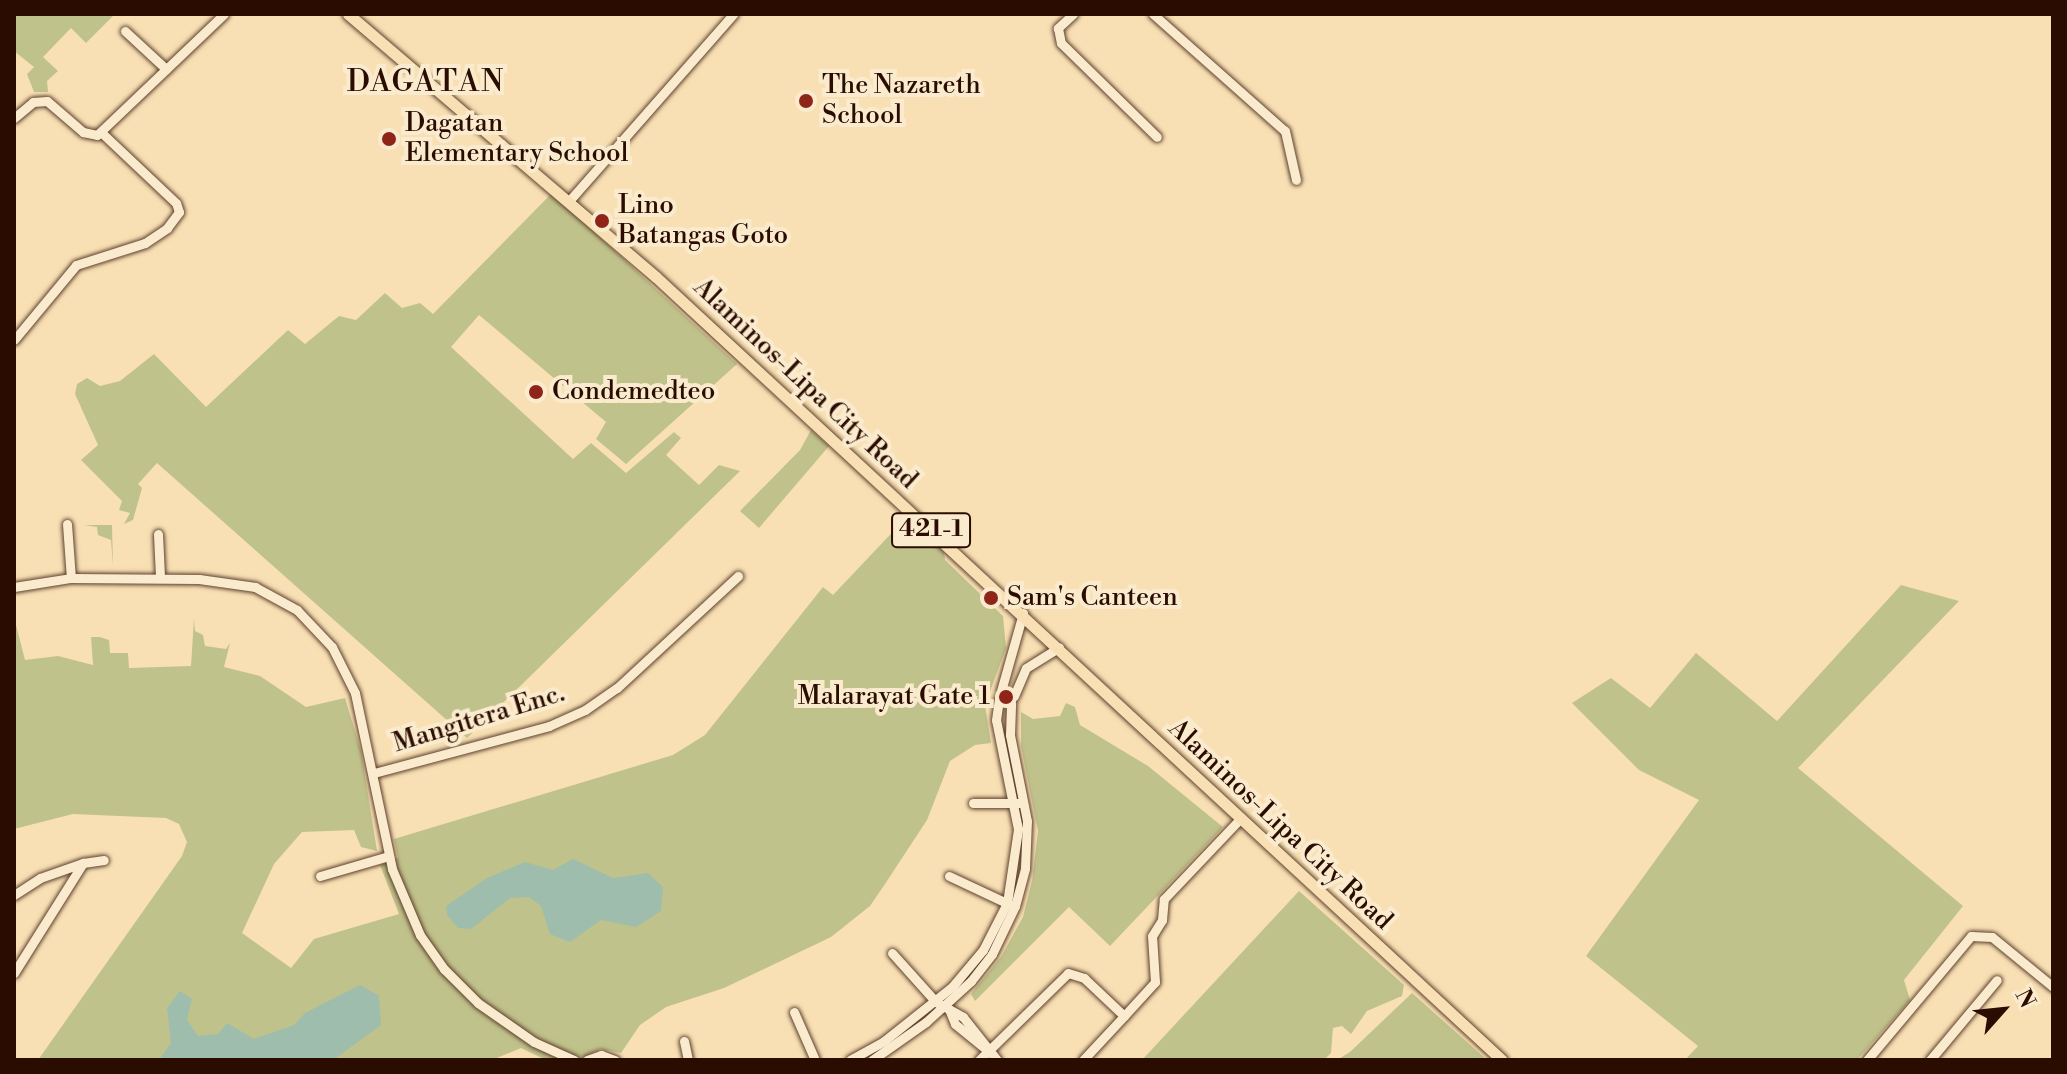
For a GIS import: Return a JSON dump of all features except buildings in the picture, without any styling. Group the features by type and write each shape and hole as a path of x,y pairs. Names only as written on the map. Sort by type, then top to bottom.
{"main road":[{"name":"Alaminos-Lipa City Road","path":"348,14 569,201 1023,613 1502,1060"}],"street":[{"path":"102,133 224,14"},
{"path":"569,201 733,14"},
{"path":"1073,14 1058,28 1061,43 1157,137"},
{"path":"1153,14 1285,131 1296,180"},
{"path":"125,31 166,69"},
{"path":"14,118 33,102 47,101 83,132 102,133 176,203 179,212 167,228 145,243 76,265 14,340"},
{"path":"67,524 71,578"},
{"path":"158,534 160,577"},
{"name":"Mangitera Enc.","path":"374,773 549,726 585,710 617,688 738,576"},
{"path":"14,587 71,578 160,577 255,587 305,617 332,647 355,693 389,856 408,912 454,979 512,1028 574,1060"},
{"path":"1021,803 996,720 1000,694 1023,613"},
{"path":"872,1060 944,1006 1011,905 1021,803 1010,735 1014,695 1032,663 1059,647"},
{"path":"1005,680 1014,695"},
{"path":"973,803 1021,803"},
{"path":"1083,1060 1155,982 1152,936 1166,894 1241,818"},
{"path":"320,876 389,856"},
{"path":"14,895 40,878 83,863 104,860"},
{"path":"14,973 83,863"},
{"path":"949,876 1011,905"},
{"path":"1867,1060 1971,936 1992,937 2053,987"},
{"path":"892,953 944,1006 955,1024 997,1060"},
{"path":"979,1060 1068,973 1084,978 1124,1016"},
{"path":"1930,1060 1997,980"},
{"path":"850,1060 944,1006"},
{"path":"794,1012 815,1060"},
{"path":"684,1041 688,1060"},
{"path":"587,1060 601,1055 615,1060"}],"green space":[{"path":"14,14 115,14 86,43 71,28 43,57 58,71 47,81 48,92 34,92 27,74 34,67 14,51"},
{"path":"552,193 737,364 626,464 596,439 606,422 479,315 451,347 573,459 591,443 626,473 674,432 681,438 666,455 699,485 719,465 740,471 467,738 157,463 138,484 142,488 133,520 124,524 130,513 119,510 122,501 81,460 98,445 75,394 77,384 87,378 100,386 120,381 154,354 206,407 288,330 305,344 339,316 356,320 385,293 402,308 420,303 433,314"},
{"path":"811,430 829,446 759,528 740,511 800,450"},
{"path":"904,520 944,552 945,560 1003,616 1006,648 985,705 991,743 975,745 950,761 927,820 885,884 870,906 831,937 724,988 666,1007 640,1025 621,1053 600,1049 578,1060 546,1060 521,1048 492,1060 38,1060 182,856 187,842 179,824 166,818 73,814 14,829 14,617 25,660 58,656 93,665 91,637 100,637 109,640 110,653 128,653 129,668 191,666 194,618 195,631 203,635 205,646 226,649 230,643 224,667 260,676 306,707 345,698 361,751 377,851 361,847 354,830 302,832 274,864 242,933 291,968 314,939 399,914 380,865 398,858 394,839 673,755 705,735 823,587 833,595"},
{"path":"84,525 112,525 113,567 111,540 98,535 97,527"},
{"path":"1901,585 1959,601 1798,768 1963,906 1904,980 1910,1000 1857,1060 1685,1060 1698,1046 1586,956 1699,800 1639,770 1572,703 1611,678 1650,708 1696,653 1777,721"},
{"path":"1066,703 1075,707 1080,725 1148,766 1223,827 1110,946 1069,907 975,1001 971,994 1001,957 1023,917 1032,881 1038,831 1021,746 1021,712 1033,719 1060,716"},
{"path":"1299,891 1404,985 1402,996 1367,1011 1351,1034 1342,1026 1333,1028 1331,1053 1324,1060 1142,1060"},
{"path":"1412,993 1487,1060 1337,1060 1350,1052"}],"shaded area":[{"path":"573,859 613,878 648,873 663,887 661,911 636,927 601,920 570,942 550,934 541,906 529,897 510,898 471,929 458,928 447,915 446,906 487,878 525,862 553,870"},
{"path":"360,985 379,996 381,1025 333,1060 159,1060 171,1043 167,1008 180,991 192,999 187,1020 198,1036 218,1034 227,1023 254,1039 294,1025 305,1013"}],"place":[{"name":"The Nazareth School","path":"806,101"},
{"name":"Dagatan Elementary School","path":"389,139"},
{"name":"Lino Batangas Goto","path":"602,221"},
{"name":"Condemedteo","path":"536,392"},
{"name":"Sam's Canteen","path":"991,598"},
{"name":"Malarayat Gate 1","path":"1006,697"}],"district":[{"name":"DAGATAN","path":"426,82"}]}
